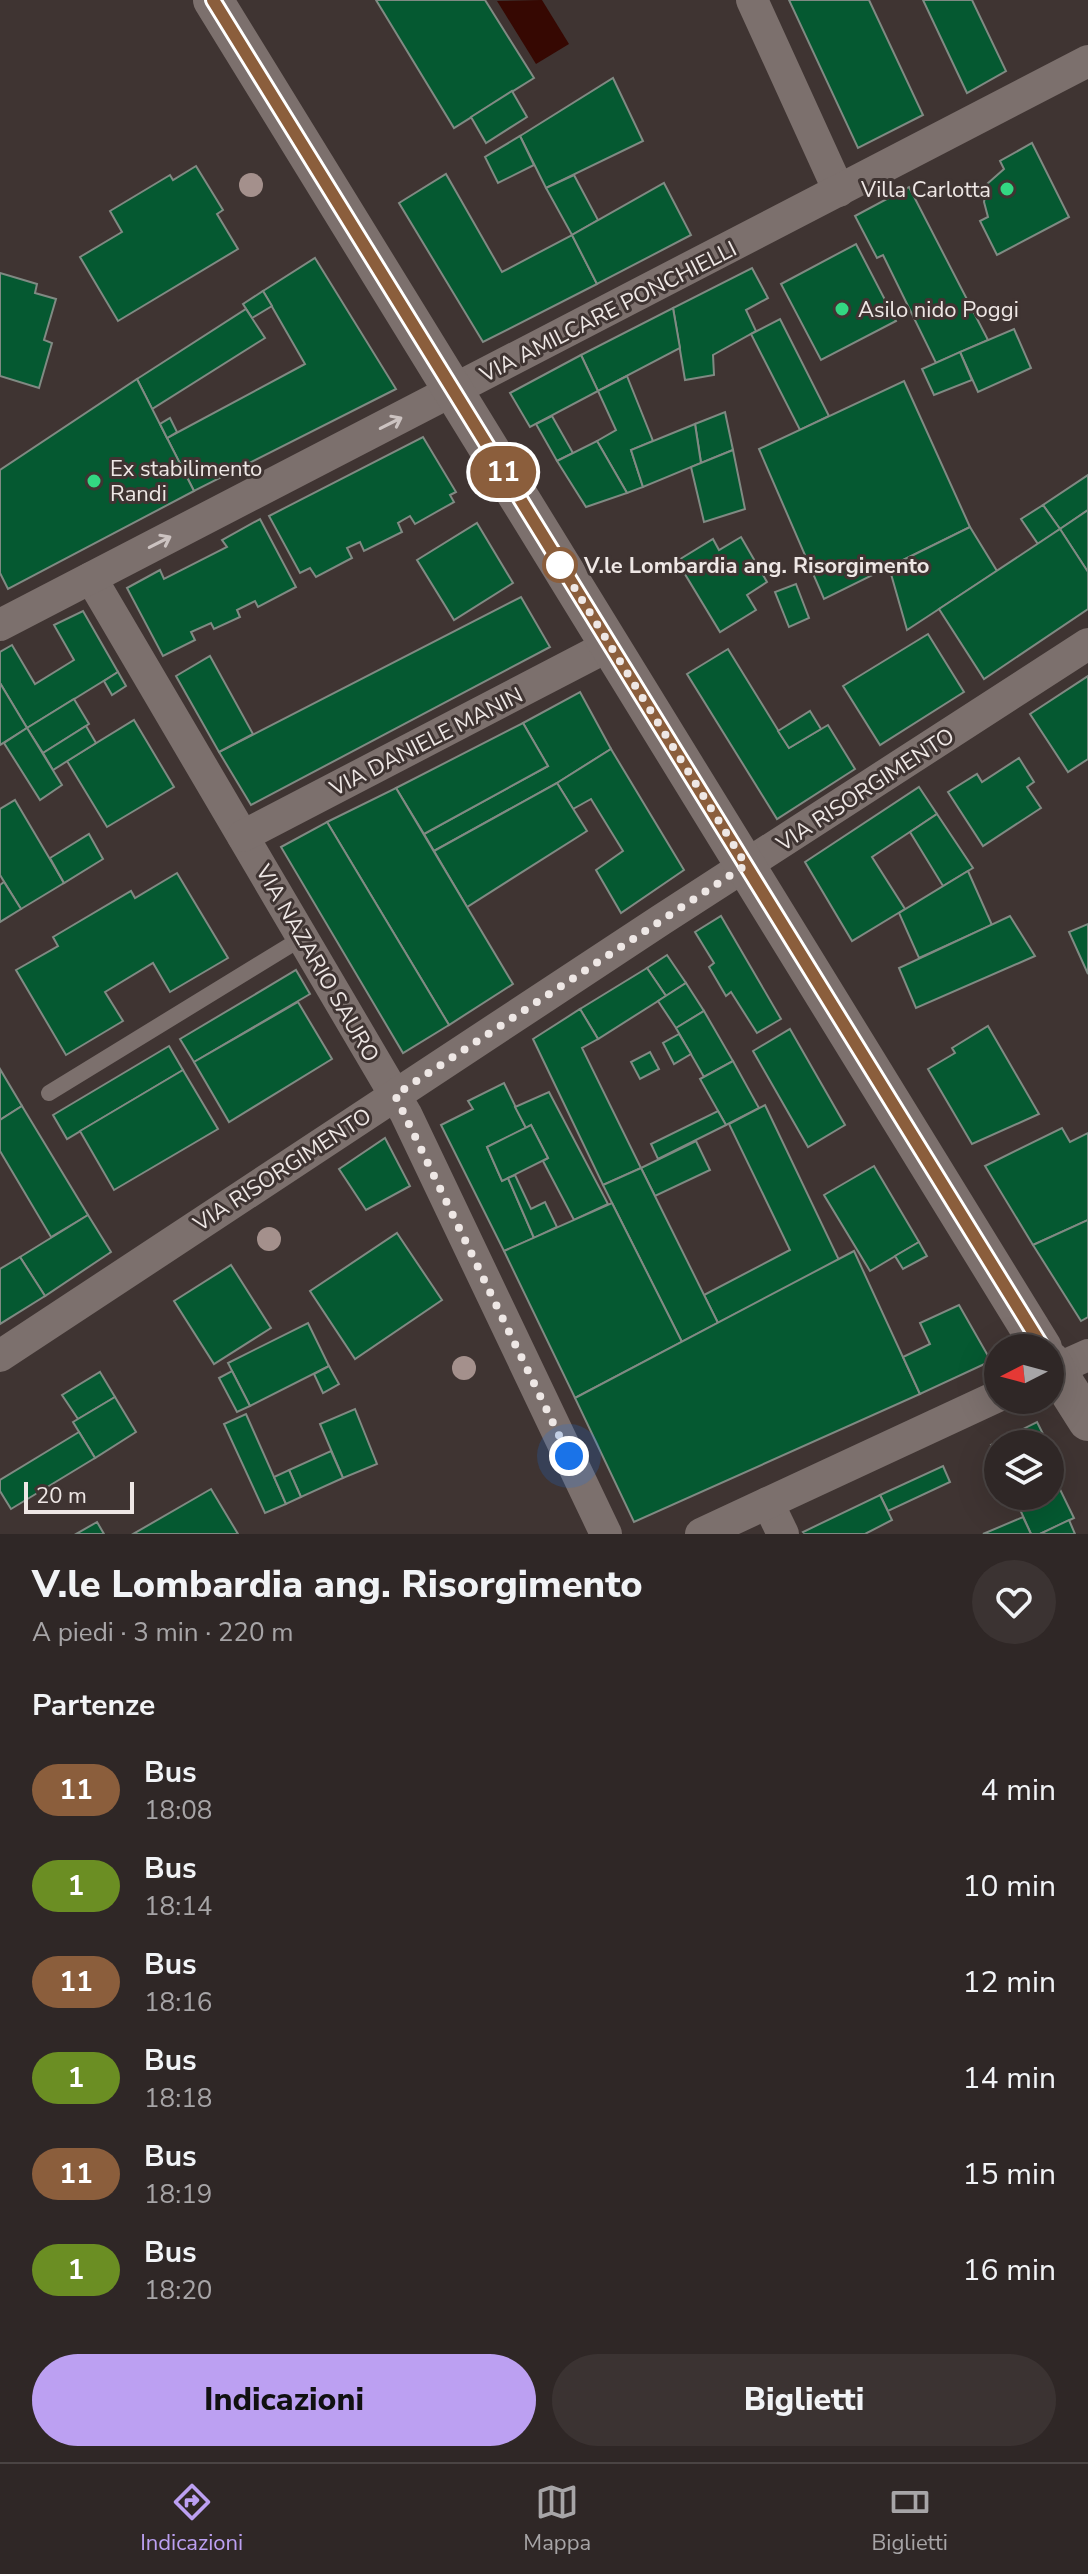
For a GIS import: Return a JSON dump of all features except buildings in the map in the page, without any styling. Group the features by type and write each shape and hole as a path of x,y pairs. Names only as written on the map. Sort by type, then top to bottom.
{"street":[{"path":"213,0 746,865 1040,1334"},
{"path":"752,0 839,191"},
{"name":"VIA AMILCARE PONCHIELLI","path":"0,625 1088,61"},
{"name":"VIA NAZARIO SAURO","path":"91,578 395,1095 606,1534"},
{"name":"VIA RISORGIMENTO","path":"0,1356 1088,644"},
{"name":"VIA DANIELE MANIN","path":"243,836 610,645"},
{"path":"1064,1375 1088,1421"},
{"path":"701,1534 984,1403"},
{"path":"768,1503 783,1534"}],"lane":[{"path":"49,1093 302,938"}],"shaded area":[{"path":"542,0 569,44 536,64 497,1"}],"bus line":[{"name":"11","path":"213,0 1034,1334"}],"place":[{"name":"Villa Carlotta","path":"1007,189"},
{"name":"Asilo nido Poggi","path":"842,309"},
{"name":"Ex stabilimento Randi","path":"94,481"},
{"name":"V.le Lombardia ang. Risorgimento","path":"560,565"}],"route":[{"path":"560,565 556,558 746,865 395,1095 569,1456"}]}
